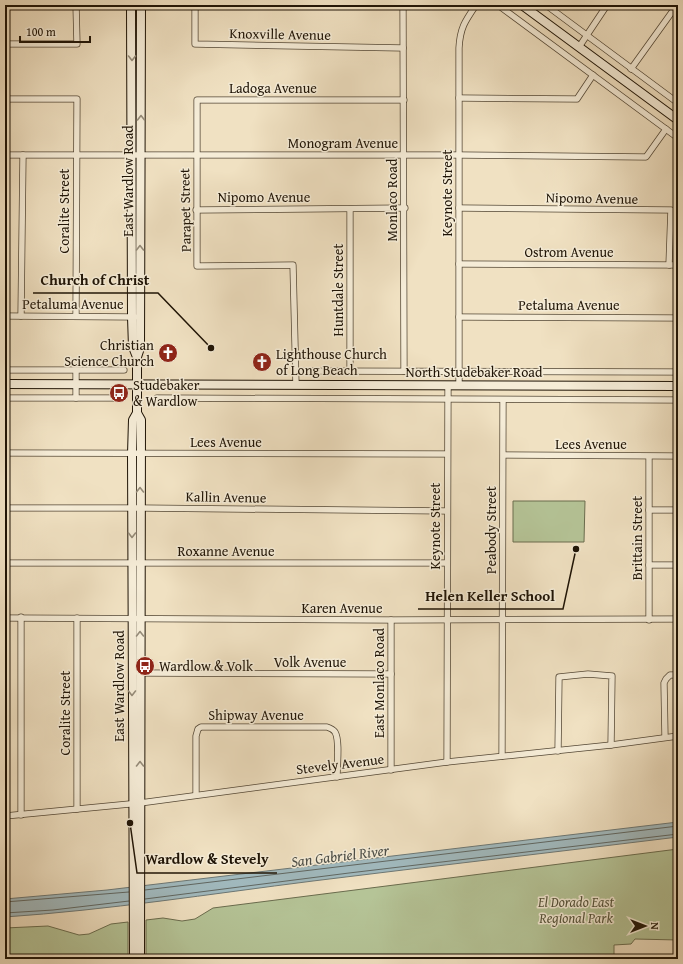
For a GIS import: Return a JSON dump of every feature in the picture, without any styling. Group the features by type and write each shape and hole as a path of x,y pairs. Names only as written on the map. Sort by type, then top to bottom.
{"main road":[{"name":"East Wardlow Road","path":"132,5 132,154 136,317"},
{"name":"East Wardlow Road","path":"140,959 137,927 136,454 133,420 137,413 137,357 133,347 136,317 140,154 141,5"},
{"path":"522,5 678,120"},
{"name":"North Studebaker Road","path":"5,384 678,386"},
{"name":"East Wardlow Road","path":"134,959 137,927"}],"street":[{"path":"5,44 77,44 76,5"},
{"name":"Knoxville Avenue","path":"195,5 195,44 403,48"},
{"name":"Monlaco Road","path":"403,5 405,208 404,371"},
{"name":"Keynote Street","path":"459,385 460,34 464,23 476,5"},
{"path":"498,5 678,138"},
{"path":"546,5 631,69 677,100"},
{"path":"579,48 607,5"},
{"path":"631,69 677,5"},
{"path":"459,98 577,99 593,75"},
{"path":"5,99 77,99 77,154"},
{"name":"Ladoga Avenue","path":"196,155 197,100 404,100"},
{"name":"Monogram Avenue","path":"5,155 404,154 646,157 666,129"},
{"name":"Coralite Street","path":"76,316 77,154"},
{"path":"21,316 23,155"},
{"name":"Parapet Street","path":"196,155 197,266 293,265 296,385"},
{"name":"Nipomo Avenue","path":"196,210 405,208"},
{"name":"Nipomo Avenue","path":"459,208 670,210 669,265"},
{"name":"Huntdale Street","path":"350,209 350,371"},
{"name":"Ostrom Avenue","path":"459,264 678,265"},
{"name":"Petaluma Avenue","path":"5,316 136,317"},
{"name":"Petaluma Avenue","path":"459,317 678,318"},
{"path":"5,370 124,370"},
{"path":"76,370 76,398"},
{"name":"North Studebaker Road","path":"295,371 678,372"},
{"name":"Keynote Street","path":"447,762 448,385"},
{"path":"5,398 118,398"},
{"name":"North Studebaker Road","path":"157,398 678,400"},
{"name":"Peabody Street","path":"502,756 503,400"},
{"name":"Lees Avenue","path":"5,453 447,454"},
{"name":"Lees Avenue","path":"504,455 678,456"},
{"name":"Brittain Street","path":"649,457 649,620"},
{"name":"Kallin Avenue","path":"5,508 447,511"},
{"path":"649,510 678,510"},
{"name":"Roxanne Avenue","path":"5,563 447,563"},
{"path":"649,566 678,565"},
{"name":"Karen Avenue","path":"5,618 391,620 678,619"},
{"path":"21,618 21,815"},
{"name":"Coralite Street","path":"77,618 77,809"},
{"name":"East Monlaco Road","path":"391,620 391,770"},
{"name":"Volk Avenue","path":"136,673 391,674"},
{"path":"558,751 559,677 588,674 612,676 611,746"},
{"path":"665,737 664,683 666,678 670,675 678,675"},
{"name":"Shipway Avenue","path":"196,795 196,736 198,729 201,727 331,729 334,731 337,740 337,777"},
{"name":"Stevely Avenue","path":"5,816 137,803 447,762 611,746 678,736"}],"green space":[{"path":"513,501 585,501 584,542 513,542"},
{"name":"El Dorado East Regional Park","path":"678,849 678,940 635,939 631,944 614,945 614,959 146,959 146,920 163,918 182,921 195,919 213,908"},
{"path":"128,922 128,959 5,959 5,928 48,926 79,935 89,934 111,924"}],"water":[{"name":"San Gabriel River","path":"678,822 678,837 313,881 121,906 5,917 5,899 107,890"}],"place":[{"name":"Church of Christ","path":"211,348"},
{"name":"Christian Science Church","path":"168,353"},
{"name":"Lighthouse Church of Long Beach","path":"262,362"},
{"name":"Studebaker & Wardlow","path":"119,393"},
{"name":"Helen Keller School","path":"576,549"},
{"name":"Wardlow & Volk","path":"145,666"},
{"name":"Wardlow & Stevely","path":"130,823"}]}
